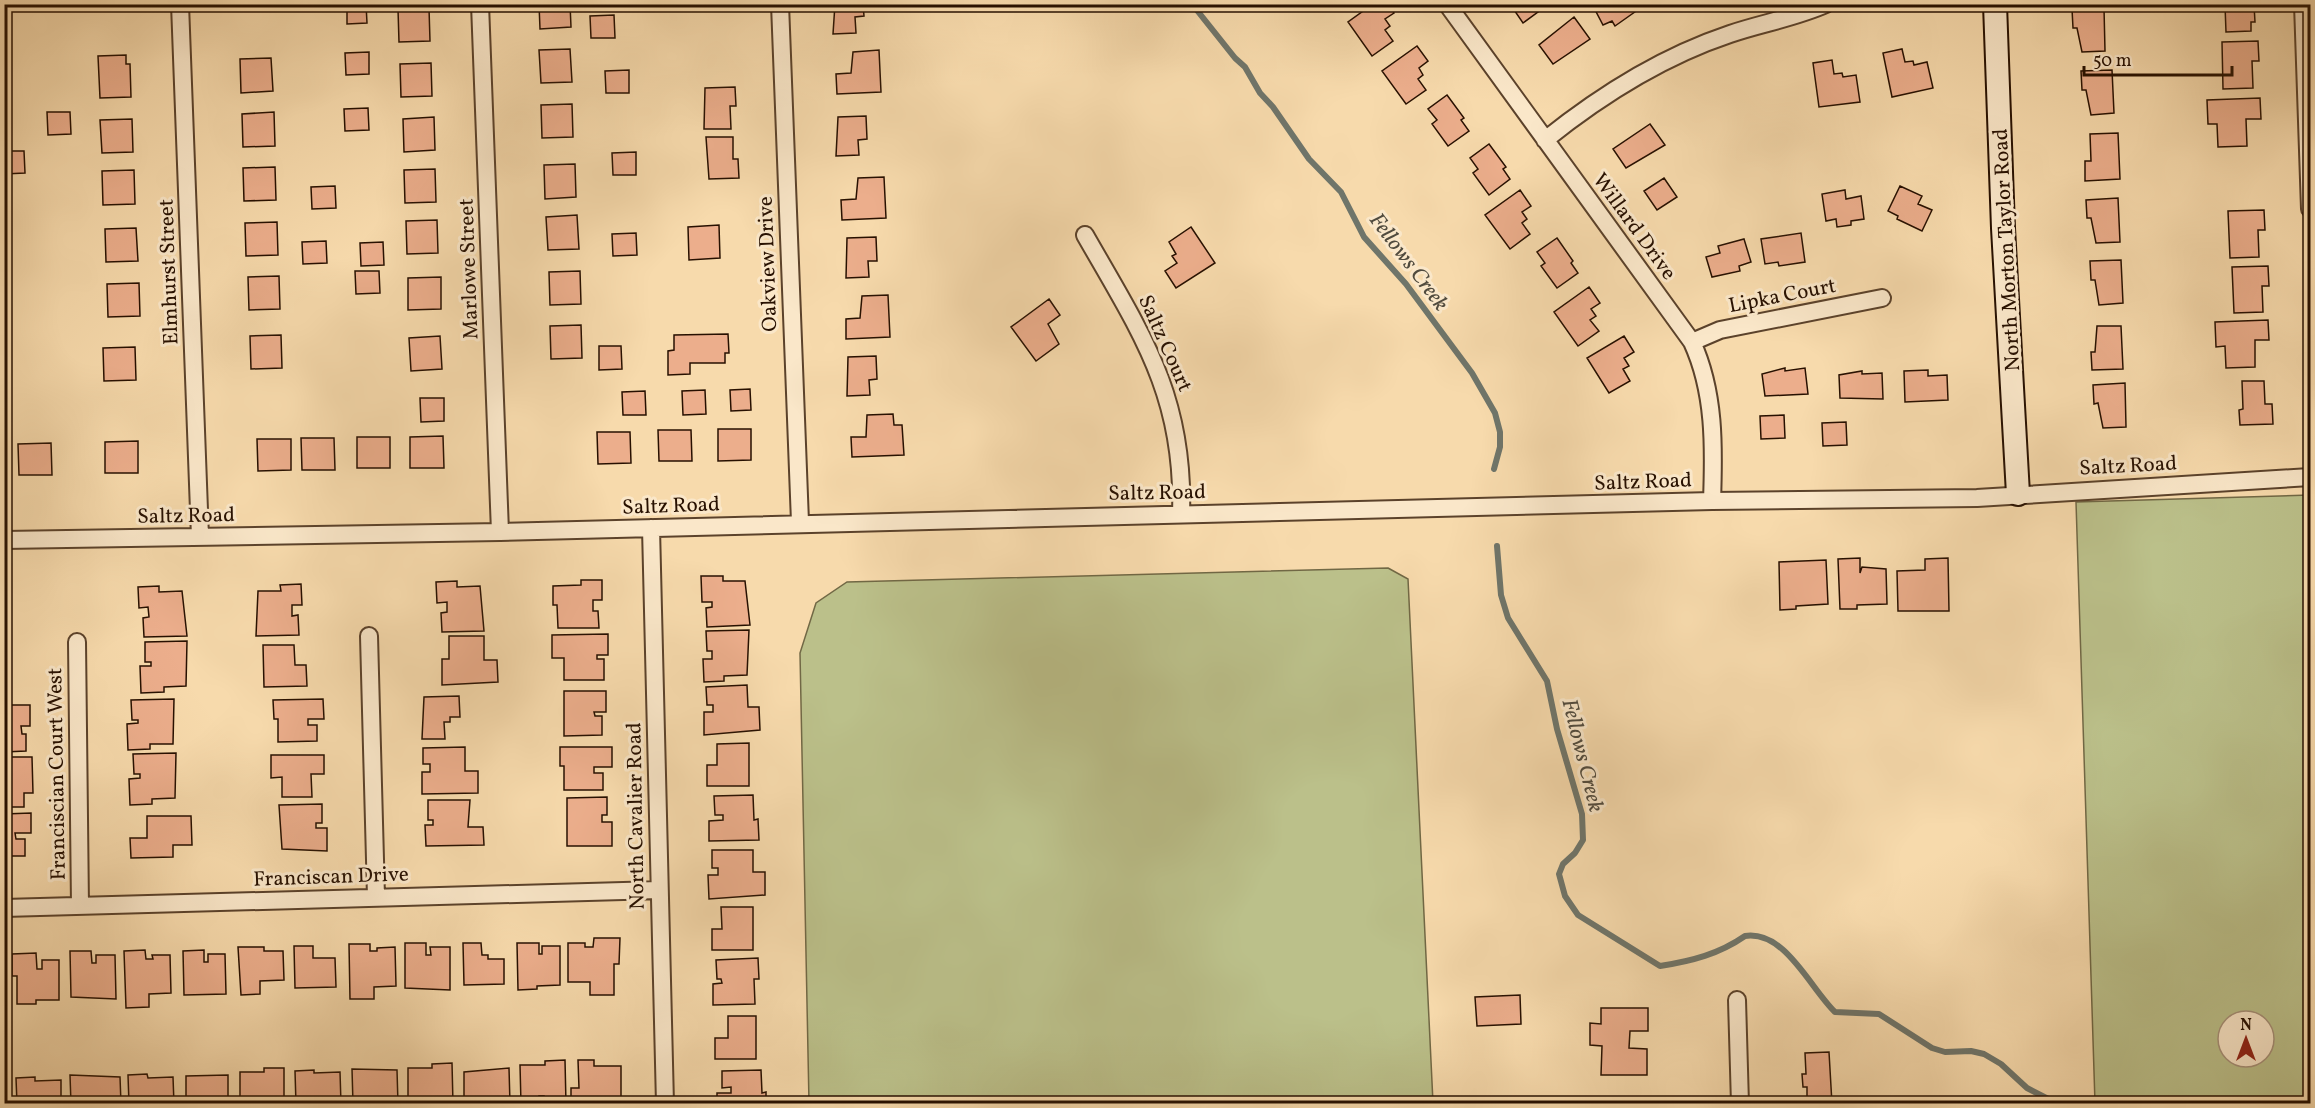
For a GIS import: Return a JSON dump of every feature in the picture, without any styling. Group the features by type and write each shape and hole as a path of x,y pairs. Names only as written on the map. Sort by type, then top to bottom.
{"street":[{"name":"Elmhurst Street","path":"180,4 200,537"},
{"name":"Marlowe Street","path":"480,4 500,532"},
{"name":"Oakview Drive","path":"780,4 800,522"},
{"name":"Willard Drive","path":"1447,4 1692,342 1703,368 1710,400 1712,501"},
{"path":"1545,140 1608,93 1668,59 1732,33 1809,12 1826,4"},
{"name":"North Morton Taylor Road","path":"1995,4 2003,228 2018,495"},
{"path":"2303,4 2310,209"},
{"name":"Saltz Court","path":"1085,235 1144,339 1167,394 1180,452 1181,514"},
{"name":"Lipka Court","path":"1692,342 1720,330 1882,298"},
{"name":"Saltz Road","path":"4,540 500,532 800,522 1712,501 1977,498 2310,477"},
{"name":"North Cavalier Road","path":"651,528 665,1104"},
{"path":"369,636 376,897"},
{"name":"Franciscian Court West","path":"77,642 80,906"},
{"name":"Franciscan Drive","path":"4,908 659,890"},
{"path":"1737,1000 1740,1104"}],"green space":[{"path":"2310,495 2310,1103 2095,1103 2076,502"},
{"path":"1388,568 1408,579 1433,1103 809,1103 800,653 816,603 847,582"}],"building":[{"path":"347,4 366,4 367,23 347,24"},
{"path":"539,4 570,4 571,27 540,29"},
{"path":"835,4 863,4 864,16 855,17 856,33 833,34"},
{"path":"1373,4 1389,4 1394,13 1385,19 1390,26 1385,30 1393,41 1372,56 1348,22"},
{"path":"1510,4 1539,4 1542,9 1523,23"},
{"path":"1592,4 1637,4 1639,9 1615,26 1612,21 1603,25"},
{"path":"2221,4 2258,4 2254,5 2255,22 2251,22 2251,31 2226,32 2225,5"},
{"path":"429,8 430,41 399,42 398,9"},
{"path":"2104,8 2105,51 2082,52 2077,28 2073,28 2072,9"},
{"path":"614,15 615,38 591,38 590,16"},
{"path":"1574,17 1590,39 1553,64 1539,45"},
{"path":"2258,41 2259,61 2252,61 2253,88 2223,89 2222,42"},
{"path":"1417,46 1428,61 1419,68 1423,75 1418,79 1426,90 1406,104 1382,71"},
{"path":"570,49 572,82 541,83 539,50"},
{"path":"1902,49 1905,62 1913,61 1914,65 1927,62 1933,88 1892,97 1883,53"},
{"path":"879,50 881,92 837,94 836,74 851,73 853,52"},
{"path":"369,52 369,74 346,75 345,53"},
{"path":"126,55 126,64 130,64 131,97 100,98 98,56"},
{"path":"271,58 273,91 241,93 240,59"},
{"path":"1832,60 1834,74 1842,73 1843,77 1856,75 1860,102 1819,107 1813,63"},
{"path":"431,63 432,96 401,97 400,64"},
{"path":"629,70 629,93 606,93 605,71"},
{"path":"2112,70 2114,113 2091,115 2086,90 2082,90 2081,71"},
{"path":"735,87 736,106 730,106 731,129 704,129 705,88"},
{"path":"1447,95 1464,118 1461,120 1469,131 1448,146 1432,124 1437,120 1428,109"},
{"path":"2260,98 2261,119 2246,119 2247,146 2218,147 2217,124 2208,124 2207,100"},
{"path":"572,104 573,137 542,138 541,105"},
{"path":"368,108 369,130 345,131 344,109"},
{"path":"47,112 70,112 71,134 48,135"},
{"path":"274,112 275,146 243,147 242,114"},
{"path":"866,116 867,139 858,140 859,155 836,156 838,117"},
{"path":"434,117 435,150 404,152 403,119"},
{"path":"132,119 133,152 102,153 100,120"},
{"path":"1650,124 1665,145 1626,168 1613,149"},
{"path":"2118,133 2120,179 2085,181 2085,161 2091,161 2090,134"},
{"path":"706,137 733,137 733,159 738,159 739,178 709,179"},
{"path":"1489,144 1506,167 1503,169 1510,179 1489,195 1473,173 1478,169 1470,158"},
{"path":"4,151 24,151 25,173 4,174"},
{"path":"636,152 636,175 613,175 612,153"},
{"path":"575,164 576,197 545,199 544,165"},
{"path":"275,167 276,200 244,201 243,168"},
{"path":"435,169 436,202 405,203 404,170"},
{"path":"134,170 135,204 103,205 102,171"},
{"path":"884,177 886,218 842,220 841,200 856,199 858,178"},
{"path":"1664,178 1677,197 1657,210 1644,191"},
{"path":"335,186 336,208 312,209 311,187"},
{"path":"1900,186 1922,196 1918,204 1932,210 1922,231 1897,219 1898,216 1888,211"},
{"path":"1520,190 1531,206 1522,212 1527,219 1522,223 1530,234 1510,249 1485,215"},
{"path":"1845,190 1846,199 1861,196 1864,219 1851,221 1851,225 1837,227 1836,219 1826,221 1822,194"},
{"path":"2118,198 2120,242 2096,243 2091,218 2087,218 2086,200"},
{"path":"2264,210 2265,230 2258,230 2259,257 2230,258 2228,211"},
{"path":"577,215 579,249 548,250 546,217"},
{"path":"437,220 438,253 407,254 406,221"},
{"path":"277,222 278,255 246,256 245,223"},
{"path":"719,225 720,258 689,260 688,227"},
{"path":"1191,227 1215,263 1176,288 1165,271 1177,263 1172,256 1176,254 1169,242"},
{"path":"136,228 138,261 106,262 105,229"},
{"path":"636,233 637,255 613,256 612,234"},
{"path":"1801,233 1805,262 1779,266 1778,262 1765,264 1761,239"},
{"path":"876,237 877,261 868,261 869,277 846,278 847,238"},
{"path":"1557,238 1573,261 1571,263 1578,273 1557,288 1541,266 1545,263 1537,252"},
{"path":"1744,239 1751,262 1739,266 1740,271 1712,277 1706,257 1720,253 1718,246"},
{"path":"326,241 327,263 303,264 302,242"},
{"path":"383,242 384,265 361,266 360,243"},
{"path":"2121,260 2123,303 2099,305 2095,280 2091,280 2090,261"},
{"path":"2268,266 2269,286 2262,286 2263,312 2234,313 2232,267"},
{"path":"355,271 379,271 380,293 356,294"},
{"path":"580,271 581,304 550,305 549,272"},
{"path":"279,276 280,309 249,310 248,277"},
{"path":"441,277 441,309 408,310 408,278"},
{"path":"139,283 140,316 108,317 107,284"},
{"path":"1589,287 1600,303 1591,309 1596,316 1590,320 1599,331 1578,346 1554,312"},
{"path":"888,295 890,337 846,339 846,319 860,318 862,296"},
{"path":"1049,299 1060,315 1048,324 1059,344 1036,361 1011,327"},
{"path":"2268,320 2269,340 2255,340 2255,367 2226,368 2225,346 2216,347 2215,322"},
{"path":"581,325 582,358 551,359 550,326"},
{"path":"2097,326 2121,326 2123,369 2092,370 2091,352 2095,352"},
{"path":"728,334 729,353 725,353 725,363 690,363 690,374 668,375 668,351 674,350 674,335"},
{"path":"281,335 282,368 251,369 250,336"},
{"path":"440,336 442,369 411,371 409,338"},
{"path":"1624,336 1634,352 1624,358 1629,366 1623,369 1630,381 1609,393 1587,358"},
{"path":"599,346 621,346 622,369 599,370"},
{"path":"135,347 136,380 104,381 103,348"},
{"path":"876,356 877,379 869,380 870,395 847,396 848,357"},
{"path":"1785,368 1785,371 1805,368 1808,394 1765,396 1762,374"},
{"path":"1928,370 1928,376 1947,375 1948,400 1905,402 1904,371"},
{"path":"1862,371 1862,374 1882,373 1883,399 1840,398 1839,375"},
{"path":"2242,381 2264,381 2265,404 2272,404 2273,424 2240,425 2239,410 2243,409"},
{"path":"2125,383 2126,427 2103,428 2098,403 2094,404 2093,385"},
{"path":"750,389 751,410 731,411 730,390"},
{"path":"705,390 706,414 683,415 682,391"},
{"path":"645,391 646,415 623,415 622,392"},
{"path":"420,398 444,398 444,421 421,422"},
{"path":"893,414 894,425 902,425 904,455 852,457 851,437 866,437 867,415"},
{"path":"1784,415 1785,438 1761,439 1760,416"},
{"path":"1846,422 1847,445 1823,446 1822,423"},
{"path":"718,429 751,429 751,460 718,461"},
{"path":"658,430 691,430 692,461 659,461"},
{"path":"597,432 630,432 631,463 598,464"},
{"path":"443,436 444,468 410,468 410,437"},
{"path":"357,437 390,437 390,468 357,468"},
{"path":"301,438 334,438 335,470 302,470"},
{"path":"257,439 291,439 291,470 258,471"},
{"path":"138,441 138,473 105,473 105,442"},
{"path":"51,443 52,475 19,475 18,444"},
{"path":"1860,558 1860,573 1862,567 1886,569 1887,604 1857,605 1857,609 1840,609 1838,559"},
{"path":"1948,558 1949,611 1898,611 1897,571 1925,570 1925,559"},
{"path":"1826,560 1828,604 1796,606 1796,609 1780,610 1779,562"},
{"path":"701,576 723,576 723,581 745,581 750,625 707,627 706,608 712,607 712,602 702,602"},
{"path":"581,580 602,580 602,600 593,600 593,611 598,611 599,628 558,628 557,605 553,605 553,586 581,585"},
{"path":"457,581 457,587 480,586 484,631 442,632 441,613 447,612 447,602 437,603 436,582"},
{"path":"301,584 302,605 292,605 292,616 298,615 299,635 256,636 258,591 281,591 280,585"},
{"path":"159,586 159,592 182,591 187,636 144,637 143,618 149,617 148,607 139,608 138,587"},
{"path":"4,591 8,591 9,625 4,625"},
{"path":"749,630 747,675 724,676 724,681 704,682 703,659 712,659 712,651 707,651 706,631"},
{"path":"608,634 608,655 597,655 597,659 604,659 604,680 564,680 564,658 552,658 552,635"},
{"path":"449,636 484,636 484,660 497,660 498,682 442,685 442,659 449,659"},
{"path":"187,641 186,686 164,687 164,692 141,693 140,666 151,666 151,662 145,662 145,642"},
{"path":"263,645 294,645 295,665 306,665 307,686 264,687"},
{"path":"747,685 748,707 759,707 760,730 704,735 704,712 713,712 713,705 707,705 706,687"},
{"path":"564,691 606,691 606,712 594,712 595,716 602,716 602,735 564,736"},
{"path":"459,696 460,717 450,717 450,722 444,722 445,739 422,739 424,697"},
{"path":"174,699 173,744 150,744 150,749 128,750 127,724 138,723 138,720 132,720 131,700"},
{"path":"323,699 324,719 308,719 308,725 317,725 317,741 278,742 278,719 274,719 273,700"},
{"path":"4,705 30,705 30,726 21,726 22,734 26,734 26,751 4,752"},
{"path":"749,743 749,786 707,786 707,765 717,765 717,744"},
{"path":"465,747 465,771 478,771 478,793 422,794 422,772 430,772 430,764 423,764 423,748"},
{"path":"560,747 612,747 612,767 594,767 594,773 603,773 603,790 564,790 564,766 560,766"},
{"path":"176,753 175,798 152,799 152,804 130,805 129,779 140,778 140,774 134,774 133,754"},
{"path":"271,755 324,755 324,774 311,774 312,797 282,797 282,777 271,778"},
{"path":"6,757 32,757 33,793 24,793 24,807 4,807"},
{"path":"753,795 754,820 758,819 759,840 709,841 709,821 723,820 723,815 715,815 714,796"},
{"path":"607,797 607,815 602,815 602,822 612,822 612,846 567,846 567,798"},
{"path":"428,800 470,800 468,827 483,827 484,845 426,846 425,825 433,825 433,820 428,820"},
{"path":"322,804 322,823 316,823 316,828 327,828 327,851 282,849 279,805"},
{"path":"31,813 31,833 15,833 16,839 25,839 25,856 4,856 4,814"},
{"path":"147,816 191,816 192,845 173,845 173,857 131,858 130,838 147,838"},
{"path":"712,850 753,850 753,872 765,872 765,895 709,899 708,875 718,875 718,868 712,868"},
{"path":"721,907 753,907 753,950 712,950 712,929 722,929"},
{"path":"594,938 620,938 619,964 614,964 614,995 590,995 590,982 568,982 568,943 585,943 585,947 593,947"},
{"path":"405,943 426,943 426,955 431,955 430,947 450,947 450,990 405,988"},
{"path":"463,943 481,943 482,955 488,955 488,959 504,959 504,984 464,985"},
{"path":"517,943 539,943 539,954 542,954 542,946 560,946 560,985 518,990"},
{"path":"349,944 370,944 370,951 377,951 377,948 395,947 396,986 374,987 374,999 350,999"},
{"path":"294,946 313,946 313,958 335,958 336,987 295,988"},
{"path":"238,947 264,947 264,951 283,951 284,980 260,981 260,994 241,995"},
{"path":"145,950 146,959 153,959 152,955 170,955 171,993 149,994 149,1007 126,1008 124,951"},
{"path":"204,950 204,962 208,962 208,954 225,954 226,994 184,995 183,951"},
{"path":"70,951 91,951 92,963 96,963 96,955 115,955 116,999 71,997"},
{"path":"36,953 37,969 42,969 42,960 59,960 59,1000 36,1000 36,1004 17,1004 17,976 12,976 12,954"},
{"path":"758,958 759,979 754,979 755,1004 713,1005 713,984 722,983 721,979 717,979 716,960"},
{"path":"1520,995 1521,1024 1477,1026 1475,997"},
{"path":"1601,1008 1648,1008 1648,1031 1630,1031 1629,1048 1647,1049 1647,1075 1601,1075 1602,1046 1590,1045 1590,1023 1601,1024"},
{"path":"728,1016 756,1016 756,1059 715,1059 715,1038 728,1038"},
{"path":"1829,1052 1832,1104 1807,1104 1807,1087 1803,1087 1802,1074 1806,1074 1805,1053"},
{"path":"565,1060 566,1104 544,1104 544,1096 539,1096 539,1104 521,1104 520,1065 545,1065 545,1061"},
{"path":"578,1060 594,1060 594,1066 621,1066 621,1097 595,1098 595,1104 571,1104 571,1088 579,1088"},
{"path":"452,1063 453,1104 431,1104 431,1099 426,1099 427,1104 408,1104 408,1068 432,1068 432,1064"},
{"path":"264,1068 284,1068 284,1104 240,1104 240,1072 264,1072"},
{"path":"509,1068 510,1104 488,1104 488,1101 464,1104 464,1072"},
{"path":"352,1069 397,1070 398,1104 353,1104"},
{"path":"314,1070 314,1073 340,1072 341,1104 296,1104 295,1071"},
{"path":"761,1070 762,1093 766,1092 766,1104 717,1104 717,1093 731,1093 731,1087 722,1088 722,1071"},
{"path":"147,1074 148,1078 173,1077 174,1104 129,1104 128,1075"},
{"path":"70,1075 120,1077 121,1104 71,1104"},
{"path":"228,1075 228,1104 186,1101 186,1076"},
{"path":"35,1077 35,1081 61,1080 61,1104 17,1104 16,1078"},
{"path":"7,1081 8,1104 4,1104 4,1082"}],"waterway":[{"name":"Fellows Creek","path":"1192,4 1235,58 1245,67 1260,93 1273,107 1309,159 1341,192 1364,237 1406,284 1472,373 1495,413 1500,432 1500,447 1494,469"},
{"name":"Fellows Creek","path":"1497,546 1501,595 1508,618 1547,681 1557,729 1582,814 1583,840 1575,853 1563,864 1559,874 1565,896 1578,915 1660,966 1705,956 1745,936 1759,937 1772,942 1796,963 1835,1012 1879,1014 1932,1048 1945,1052 1971,1051 1984,1054 2001,1064 2027,1088 2058,1104"}]}
